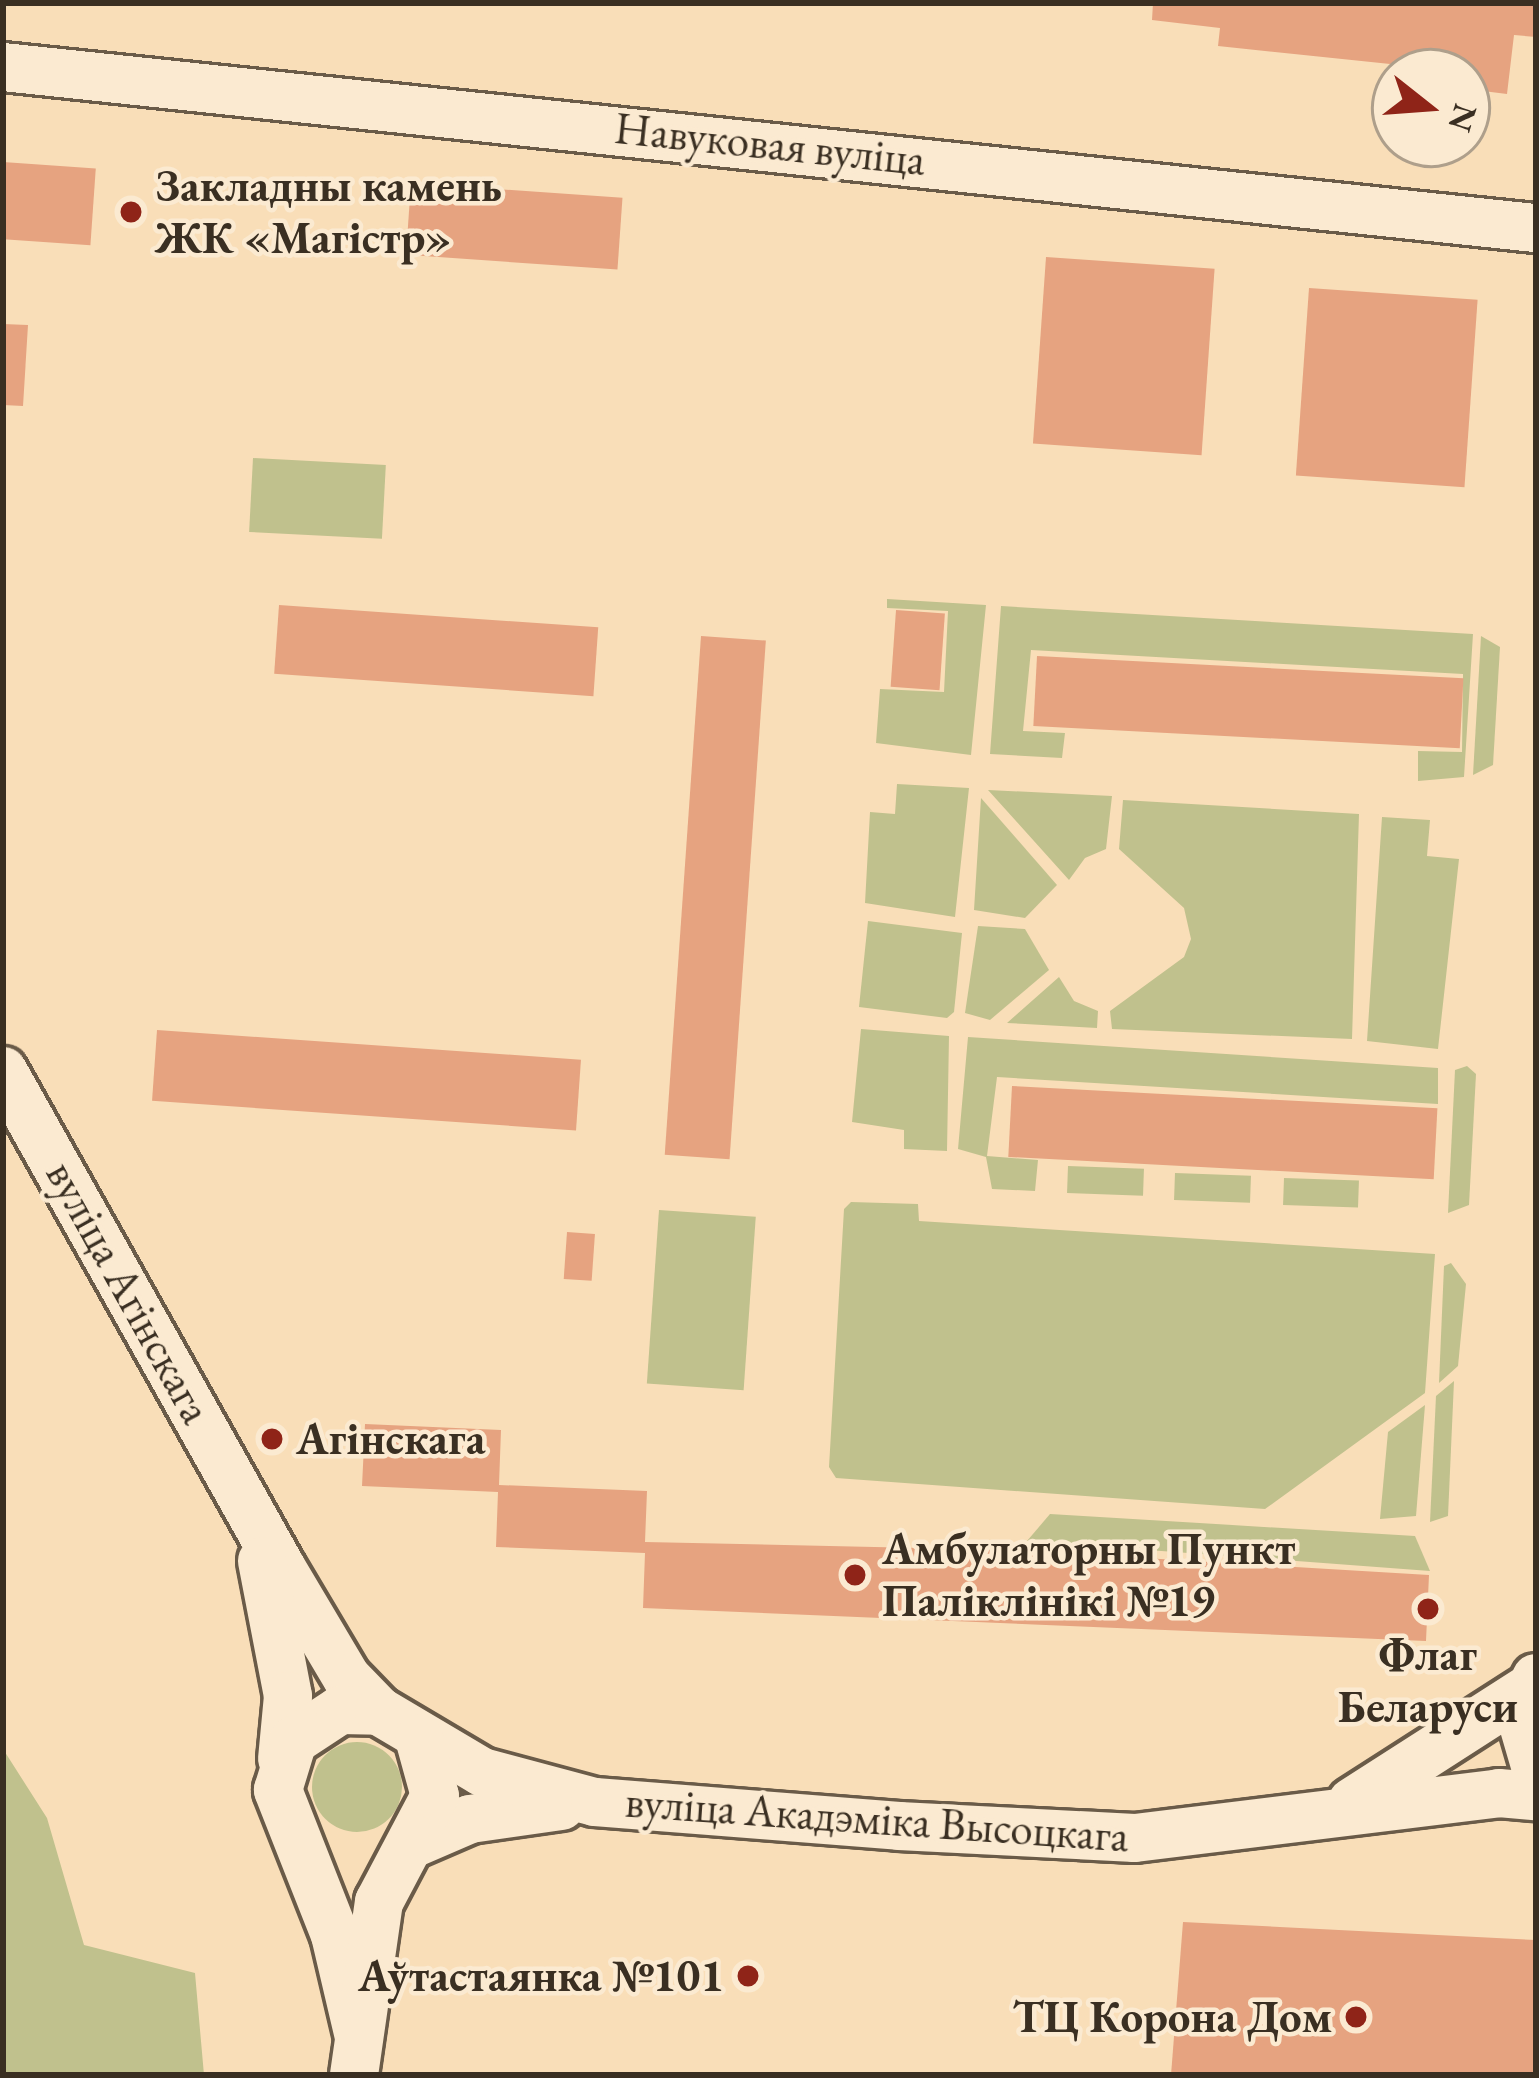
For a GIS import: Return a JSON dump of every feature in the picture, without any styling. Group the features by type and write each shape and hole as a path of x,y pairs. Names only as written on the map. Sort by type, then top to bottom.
{"street":[{"name":"Навуковая вуліца","path":"3,67 1536,228"},
{"name":"вуліца Агінскага","path":"3,1071 347,1678 379,1711"},
{"name":"вуліца Агінскага","path":"253,1515 288,1696 281,1765"},
{"name":"вуліца Акадэміка Высоцкага","path":"1532,1683 1521,1733 1536,1769"},
{"name":"вуліца Акадэміка Высоцкага","path":"1301,1817 1395,1779 1532,1683"},
{"path":"356,2054 335,1935 278,1790 281,1765 309,1724 340,1709 379,1711 482,1772 595,1802"},
{"path":"356,2054 372,1931 403,1851 435,1796 419,1738"},
{"name":"вуліца Акадэміка Высоцкага","path":"595,1802 1136,1838 1301,1817 1536,1796"},
{"path":"297,1837 337,1862 403,1851 470,1819 595,1802"}],"green space":[{"path":"253,458 386,465 382,539 249,532"},
{"path":"887,599 986,605 971,755 876,743 880,689 944,692 948,611 887,608"},
{"path":"1001,606 1473,634 1464,777 1418,781 1418,751 1462,752 1463,674 1031,650 1023,731 1065,733 1062,758 990,754"},
{"path":"1481,636 1500,647 1493,765 1473,775"},
{"path":"897,784 969,788 955,917 865,903 870,812 895,814"},
{"path":"988,790 1112,796 1106,849 1085,858 1069,880"},
{"path":"981,798 1057,885 1025,918 974,910"},
{"path":"1123,800 1359,814 1352,1039 1112,1029 1110,1011 1184,957 1191,939 1184,908 1119,849"},
{"path":"1382,817 1430,820 1427,856 1459,859 1438,1049 1367,1041"},
{"path":"868,921 962,933 954,1012 947,1018 859,1007"},
{"path":"978,926 1025,929 1049,970 990,1020 965,1013"},
{"path":"1059,977 1074,1001 1098,1011 1097,1028 1007,1023"},
{"path":"861,1029 949,1036 947,1151 904,1149 904,1130 852,1122"},
{"path":"968,1037 1438,1068 1438,1104 997,1077 987,1156 1038,1160 1035,1191 992,1189 986,1157 958,1149"},
{"path":"1467,1066 1476,1074 1469,1205 1448,1213 1455,1070"},
{"path":"1068,1166 1144,1169 1143,1196 1067,1193"},
{"path":"1175,1173 1251,1176 1250,1203 1174,1200"},
{"path":"1284,1178 1359,1181 1358,1208 1283,1205"},
{"path":"851,1202 918,1204 919,1221 1435,1254 1425,1393 1265,1509 836,1478 829,1467 844,1209"},
{"path":"659,1210 756,1217 744,1390 647,1384"},
{"path":"1451,1263 1466,1284 1458,1366 1439,1383 1444,1266"},
{"path":"1454,1381 1448,1516 1430,1522 1436,1396"},
{"path":"1425,1405 1416,1516 1380,1519 1388,1432"},
{"path":"1050,1514 1415,1536 1430,1571 1027,1541"},
{"path":"357,1742 374,1745 389,1755 399,1770 399,1804 389,1819 374,1829 357,1832 340,1829 325,1819 315,1804 312,1787 315,1770 325,1755 340,1745"},
{"path":"3,1749 47,1818 84,1945 195,1973 204,2075 3,2075"}],"building":[{"path":"1153,3 1536,3 1536,37 1514,35 1507,94 1491,92 1491,48 1371,48 1371,62 1218,46 1220,28 1152,20"},
{"path":"3,162 96,168 90,245 3,239"},
{"path":"411,183 622,198 617,270 406,255"},
{"path":"1046,257 1215,269 1202,455 1033,444"},
{"path":"1309,288 1478,300 1464,487 1296,476"},
{"path":"3,324 28,325 23,406 3,405"},
{"path":"279,605 598,627 593,696 274,674"},
{"path":"896,610 945,613 940,690 891,687"},
{"path":"701,636 766,641 730,1159 665,1155"},
{"path":"1037,656 1463,678 1460,748 1033,726"},
{"path":"157,1030 581,1060 576,1130 152,1101"},
{"path":"1012,1086 1437,1108 1434,1179 1008,1157"},
{"path":"567,1232 595,1234 592,1281 564,1279"},
{"path":"365,1424 501,1430 499,1485 647,1491 645,1542 1010,1550 1429,1575 1426,1641 643,1608 645,1553 496,1547 498,1492 362,1486"},
{"name":"ТЦ Корона Дом","path":"1183,1922 1536,1940 1536,2075 1171,2075"}],"place":[{"name":"Закладны камень ЖК «Магістр»","path":"131,212"},
{"name":"Агінскага","path":"272,1439"},
{"name":"Амбулаторны Пункт Паліклінікі №19","path":"855,1575"},
{"name":"Флаг Беларуси","path":"1428,1609"},
{"name":"Аўтастаянка №101","path":"748,1976"},
{"name":"ТЦ Корона Дом","path":"1356,2017"}]}
